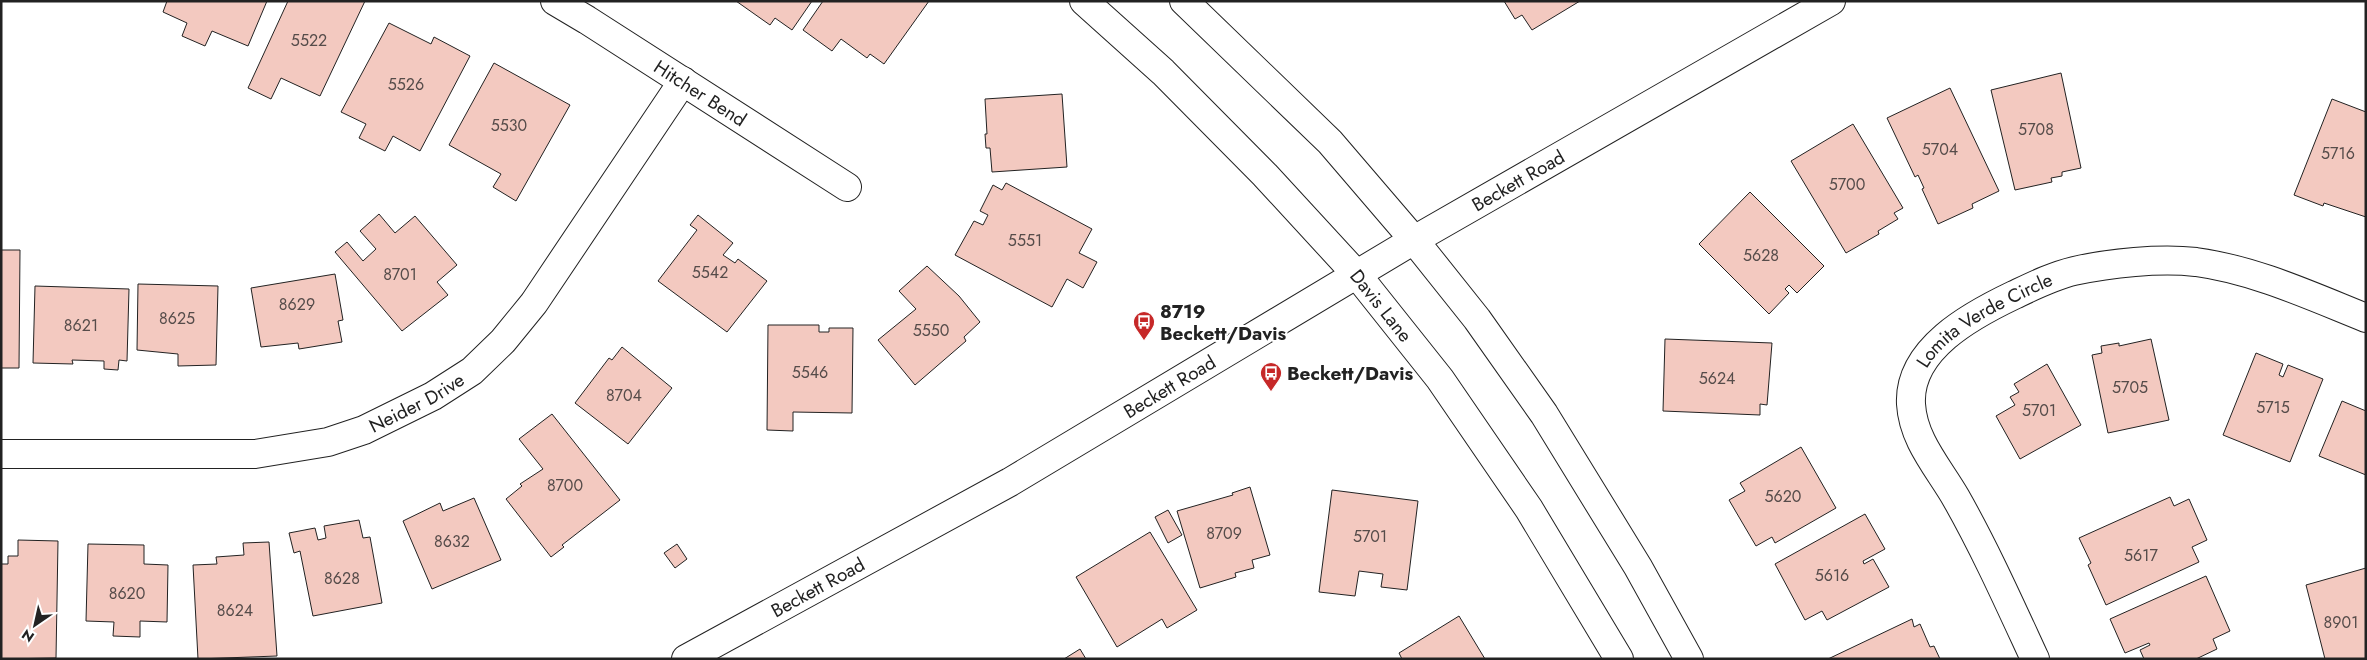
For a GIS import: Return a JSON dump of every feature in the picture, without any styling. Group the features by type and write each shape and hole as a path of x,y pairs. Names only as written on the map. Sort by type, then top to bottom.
{"street":[{"name":"Hitcher Bend","path":"554,1 683,81 847,187"},
{"name":"Davis Lane","path":"1084,1 1163,72 1265,175 1358,276 1440,379 1529,509 1619,659"},
{"path":"1184,1 1330,142 1414,240 1477,319 1544,414 1638,567 1689,659"},
{"name":"Beckett Road","path":"686,659 1010,482 1170,385 1358,276 1414,240 1831,1"},
{"name":"Neider Drive","path":"1,454 254,454 328,442 373,426 433,396 472,371 502,341 534,302 683,81"},
{"name":"Lomita Verde Circle","path":"2035,659 1956,498 1918,437 1912,420 1911,388 1916,374 1932,351 1962,322 2038,283 2072,271 2099,266 2164,261 2193,262 2243,272 2278,283 2366,318"}],"building":[{"path":"167,1 267,1 248,46 212,31 205,46 182,36 187,23 163,12"},
{"path":"288,1 365,1 320,96 281,78 271,99 248,88"},
{"path":"736,1 812,1 792,30 775,18 770,25"},
{"path":"823,1 929,1 884,64 870,54 867,58 841,39 832,51 803,30"},
{"path":"1504,1 1580,1 1532,30 1522,15 1515,19"},
{"path":"389,23 431,44 434,37 470,56 420,151 393,136 385,151 359,138 366,124 341,112"},
{"path":"494,63 570,105 516,201 493,187 501,174 449,145"},
{"path":"2061,73 2081,168 2062,172 2062,176 2051,178 2052,182 2015,190 1991,90"},
{"path":"1950,88 1999,191 1972,204 1973,208 1938,224 1922,189 1924,188 1918,175 1915,177 1887,118"},
{"path":"1062,94 1067,167 992,172 990,148 986,148 985,99"},
{"path":"2332,99 2366,112 2366,217 2324,203 2323,206 2294,195"},
{"path":"1853,124 1903,208 1894,213 1898,219 1878,231 1879,234 1846,253 1791,161"},
{"path":"1006,183 1092,229 1079,253 1097,262 1083,288 1067,279 1052,307 955,255 974,221 983,225 988,215 980,211 993,185 1002,190"},
{"path":"1750,192 1824,266 1797,293 1789,285 1785,289 1789,293 1769,314 1699,244"},
{"path":"379,214 395,233 415,216 457,265 437,282 448,295 402,331 335,252 347,242 363,261 376,249 360,231"},
{"path":"698,215 733,243 723,255 735,263 738,259 767,281 727,332 658,281 697,230 690,225"},
{"path":"1,250 20,250 19,368 1,368"},
{"path":"927,266 959,296 980,322 964,337 966,341 915,385 878,340 916,309 899,291"},
{"path":"335,274 343,320 338,321 342,342 299,349 298,343 261,347 251,288"},
{"path":"138,284 218,286 216,365 178,366 178,354 137,350"},
{"path":"35,286 129,289 127,361 119,360 118,370 104,369 104,361 72,360 73,364 33,363"},
{"path":"768,325 819,325 819,332 829,332 829,328 853,328 852,413 793,412 793,431 767,430"},
{"path":"1665,339 1772,343 1767,405 1760,404 1760,415 1663,411"},
{"path":"2151,339 2169,420 2108,433 2092,355 2102,353 2101,346 2119,343 2119,346"},
{"path":"622,347 672,388 628,444 575,403 609,358 612,360"},
{"path":"2256,353 2283,364 2279,375 2283,377 2288,365 2323,379 2290,462 2223,435"},
{"path":"2047,364 2081,425 2020,459 1996,416 2015,405 2010,397 2019,392 2014,384"},
{"path":"2342,401 2366,411 2366,475 2319,456"},
{"path":"552,414 620,500 562,545 564,547 551,557 506,499 522,486 520,484 543,469 519,439"},
{"path":"1801,447 1836,508 1775,543 1772,537 1756,546 1729,500 1745,491 1740,483"},
{"path":"1250,487 1270,555 1252,560 1254,568 1235,573 1236,577 1200,588 1177,511 1233,495 1232,493"},
{"path":"1332,490 1418,501 1407,590 1381,587 1383,574 1359,571 1355,596 1319,592"},
{"path":"2170,497 2174,506 2189,499 2207,540 2192,547 2199,562 2106,605 2088,565 2091,563 2079,538"},
{"path":"474,498 501,560 432,589 403,521 440,503 443,511"},
{"path":"1168,510 1182,535 1168,543 1155,517"},
{"path":"1865,514 1885,549 1863,561 1864,564 1873,559 1889,587 1827,620 1822,611 1805,620 1775,564"},
{"path":"359,520 363,538 370,537 382,603 313,616 300,551 294,553 289,533 315,528 318,540 326,538 324,526"},
{"path":"1150,532 1197,610 1167,628 1162,619 1117,647 1076,577"},
{"path":"18,540 58,541 56,658 1,659 1,564 8,564 8,556 18,556"},
{"path":"269,542 277,656 198,659 193,565 217,564 216,557 244,555 243,543"},
{"path":"88,544 144,545 144,564 168,565 167,622 140,621 140,637 113,636 114,622 86,621"},
{"path":"677,544 687,559 675,568 664,553"},
{"path":"2366,568 2366,659 2325,659 2306,585"},
{"path":"2206,576 2230,631 2213,639 2217,649 2196,659 2144,659 2140,650 2150,645 2149,643 2125,653 2110,619"},
{"path":"1459,616 1485,659 1402,659 1399,653"},
{"path":"1912,619 1914,627 1920,624 1930,647 1934,646 1940,659 1828,659"},
{"path":"1080,649 1086,659 1064,659"}],"place":[{"name":"8719 Beckett/Davis","path":"1144,341"},
{"name":"Beckett/Davis","path":"1271,392"}]}
